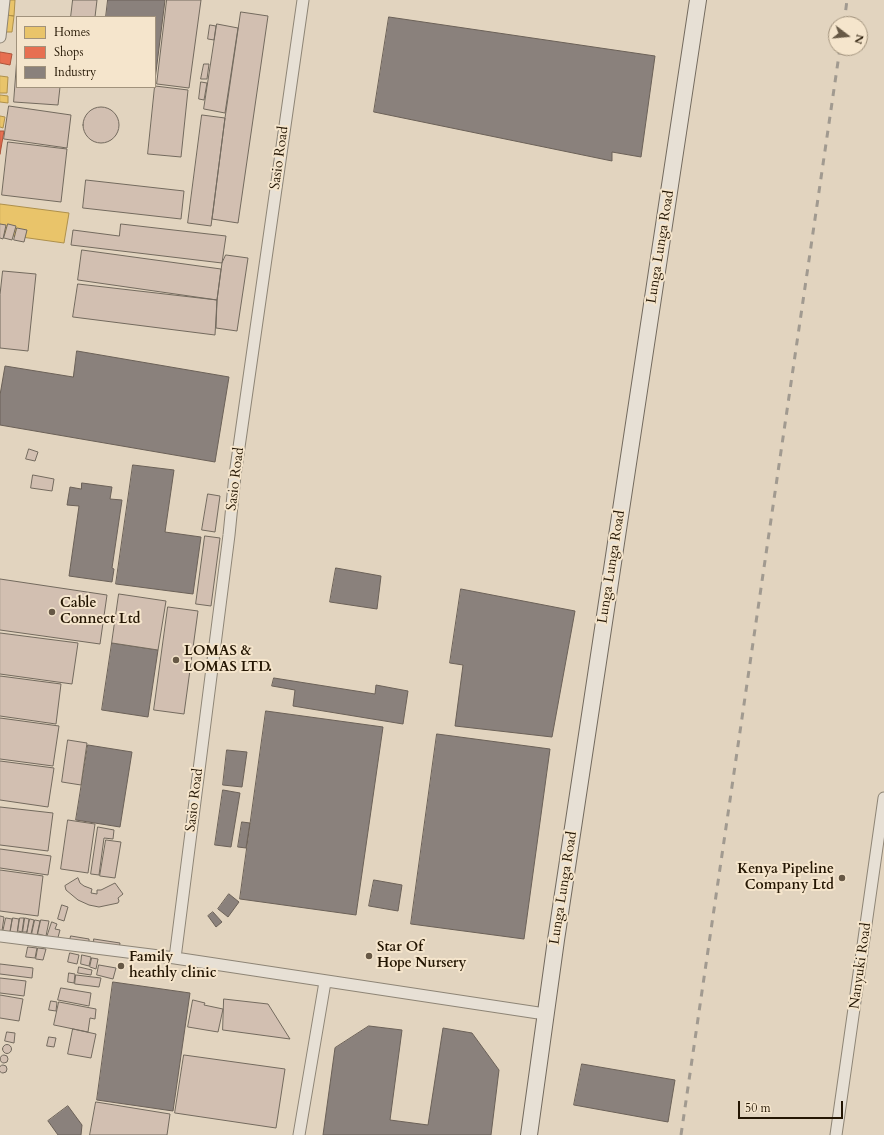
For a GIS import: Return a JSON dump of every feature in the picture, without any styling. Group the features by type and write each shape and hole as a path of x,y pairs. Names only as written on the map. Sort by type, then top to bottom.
{"main road":[{"name":"Lunga Lunga Road","path":"530,1135 545,1014 698,0"}],"street":[{"path":"0,37 4,0"},
{"name":"Sasio Road","path":"175,958 229,535 235,475 303,0"},
{"name":"Nanyuki Road","path":"836,1135 884,798"},
{"path":"0,936 175,958 325,982 350,984 545,1014"},
{"path":"299,1135 325,982"}],"building: Homes":[{"path":"8,0 15,0 14,16 6,15"},
{"path":"6,15 14,16 12,32 4,32"},
{"path":"0,76 8,77 7,93 0,93"},
{"path":"0,95 8,96 8,103 0,102"},
{"path":"0,116 5,117 3,128 0,127"},
{"path":"0,204 69,213 64,243 0,234"}],"building: Shops":[{"path":"0,52 12,54 10,65 0,63"},
{"path":"0,131 4,131 0,154"}],"building: Industry":[{"path":"108,0 165,0 156,72 156,16 106,16"},
{"path":"389,17 655,56 641,157 612,152 612,161 374,112"},
{"path":"77,351 229,377 215,462 0,425 0,395 5,366 73,377"},
{"path":"133,465 174,470 165,532 201,537 193,594 116,584"},
{"path":"82,483 112,487 110,499 122,500 112,568 114,569 112,582 69,576 79,506 67,505 70,487 81,489"},
{"path":"336,568 381,576 377,609 330,602"},
{"path":"461,589 575,611 552,737 455,726 463,665 450,663"},
{"path":"112,643 158,650 148,717 102,710"},
{"path":"274,678 375,694 376,685 408,691 403,724 293,706 295,690 272,686"},
{"path":"266,711 383,727 356,915 240,899"},
{"path":"437,734 550,749 524,939 411,924"},
{"path":"88,745 132,752 120,827 76,820"},
{"path":"227,750 247,752 242,787 223,785"},
{"path":"223,790 240,793 231,847 215,845"},
{"path":"242,822 250,823 246,848 238,847"},
{"path":"374,880 402,885 398,911 369,906"},
{"path":"229,894 239,902 228,917 218,909"},
{"path":"213,912 222,922 216,927 208,916"},
{"path":"113,982 190,993 173,1111 97,1100"},
{"path":"369,1026 402,1030 390,1120 428,1125 443,1028 472,1033 499,1070 491,1135 323,1135 335,1048"},
{"path":"582,1064 675,1080 668,1122 574,1105"},
{"path":"68,1106 82,1125 81,1135 58,1135 48,1121"}],"building: Other":[{"path":"73,0 97,0 95,16 71,16"},
{"path":"167,0 201,0 189,88 157,84"},
{"path":"241,12 268,16 238,223 212,219"},
{"path":"217,24 238,28 225,113 204,109"},
{"path":"210,25 216,26 214,40 208,39"},
{"path":"204,64 209,64 207,79 201,79"},
{"path":"16,72 16,88 60,88 58,105 14,102"},
{"path":"201,82 207,83 204,100 199,99"},
{"path":"156,86 188,90 181,157 148,154 155,88"},
{"path":"9,106 71,115 67,148 4,139"},
{"path":"105,107 114,112 118,118 118,132 114,138 105,143 97,143 88,138 84,132 83,121 88,112 94,108"},
{"path":"202,115 225,118 211,226 188,223"},
{"path":"8,142 67,149 61,202 2,195"},
{"path":"86,180 184,191 181,219 83,208"},
{"path":"0,224 6,225 3,239 0,238"},
{"path":"8,224 16,226 12,240 4,238"},
{"path":"121,224 226,236 222,263 71,245 73,230 119,236"},
{"path":"17,228 27,230 24,242 14,240"},
{"path":"82,250 221,269 217,300 78,280"},
{"path":"226,255 248,258 237,331 216,328 217,300 222,263"},
{"path":"3,271 36,274 28,351 0,348 0,295"},
{"path":"78,284 217,300 215,335 73,317"},
{"path":"29,449 38,452 35,461 26,459"},
{"path":"33,475 54,479 52,491 31,488"},
{"path":"208,494 220,496 215,532 202,530"},
{"path":"205,536 220,538 211,606 196,604"},
{"name":"Cable Connect Ltd","path":"0,579 107,595 100,644 0,630"},
{"path":"119,594 166,601 158,650 112,643"},
{"name":"LOMAS & LOMAS LTD.","path":"168,607 198,611 184,714 154,710"},
{"path":"0,633 78,643 72,684 0,674"},
{"path":"0,676 61,684 56,724 0,716"},
{"path":"0,718 59,726 53,766 0,759"},
{"path":"68,740 87,743 81,785 62,782"},
{"path":"0,761 54,768 48,807 0,800"},
{"path":"0,807 53,813 48,851 0,845"},
{"path":"68,820 95,824 88,873 61,869"},
{"path":"98,827 114,830 113,839 104,838 99,875 91,874"},
{"path":"106,840 121,842 115,878 100,876"},
{"path":"0,849 51,856 48,875 0,868"},
{"path":"0,870 43,876 38,916 0,911"},
{"path":"78,878 80,883 92,889 91,893 97,894 97,890 101,890 115,883 123,894 118,898 118,903 99,907 89,905 78,900 66,890 65,886"},
{"path":"62,905 68,907 64,921 58,919"},
{"path":"0,916 4,917 2,931 0,931"},
{"path":"6,918 12,919 10,933 3,932"},
{"path":"13,918 19,919 17,934 10,933"},
{"path":"20,918 24,918 22,932 18,931"},
{"path":"25,918 29,919 27,932 23,932"},
{"path":"30,919 34,920 31,934 27,933"},
{"path":"35,920 40,921 37,935 32,934"},
{"path":"41,920 49,921 46,936 38,934"},
{"path":"52,922 57,924 55,929 60,930 57,941 47,937"},
{"path":"71,936 89,939 89,943 70,940"},
{"path":"94,939 120,943 119,949 94,945"},
{"path":"28,947 37,948 35,958 26,957"},
{"path":"38,948 46,949 43,960 36,959"},
{"path":"70,953 79,955 77,964 68,962"},
{"path":"82,955 91,957 89,966 81,964"},
{"path":"92,958 98,959 96,969 90,967"},
{"path":"0,964 33,968 32,978 0,974"},
{"path":"99,965 116,968 113,979 97,975"},
{"path":"79,967 92,970 91,975 78,973"},
{"path":"69,973 75,974 74,983 68,982"},
{"path":"76,975 101,978 99,987 75,984"},
{"path":"0,978 26,981 24,996 0,993"},
{"path":"61,988 91,993 89,1006 58,1000"},
{"path":"0,995 23,999 19,1021 0,1018"},
{"path":"224,999 268,1004 290,1039 223,1030"},
{"path":"193,1000 205,1003 204,1005 223,1009 218,1032 188,1027"},
{"path":"51,1001 57,1002 56,1011 49,1010"},
{"path":"59,1002 96,1009 95,1019 90,1018 88,1032 54,1025"},
{"path":"73,1029 96,1034 91,1058 68,1054"},
{"path":"7,1032 15,1033 14,1043 5,1041"},
{"path":"49,1037 56,1038 54,1047 47,1046"},
{"path":"5,1045 9,1045 11,1049 9,1053 5,1053 3,1051 3,1047"},
{"path":"2,1055 6,1055 8,1059 6,1063 2,1063 0,1061 0,1057"},
{"path":"184,1055 285,1069 276,1128 175,1113"},
{"path":"1,1065 5,1065 7,1069 5,1073 1,1073 -1,1071 -1,1067"},
{"path":"96,1102 170,1114 167,1135 90,1135"}],"railway":[{"path":"845,16 847,0"},
{"path":"681,1135 839,56"}],"place":[{"name":"Cable Connect Ltd","path":"52,612"},
{"name":"LOMAS & LOMAS LTD.","path":"176,660"},
{"name":"Kenya Pipeline Company Ltd","path":"842,878"},
{"name":"Star Of Hope Nursery","path":"369,956"},
{"name":"Family heathly clinic","path":"121,966"}]}
